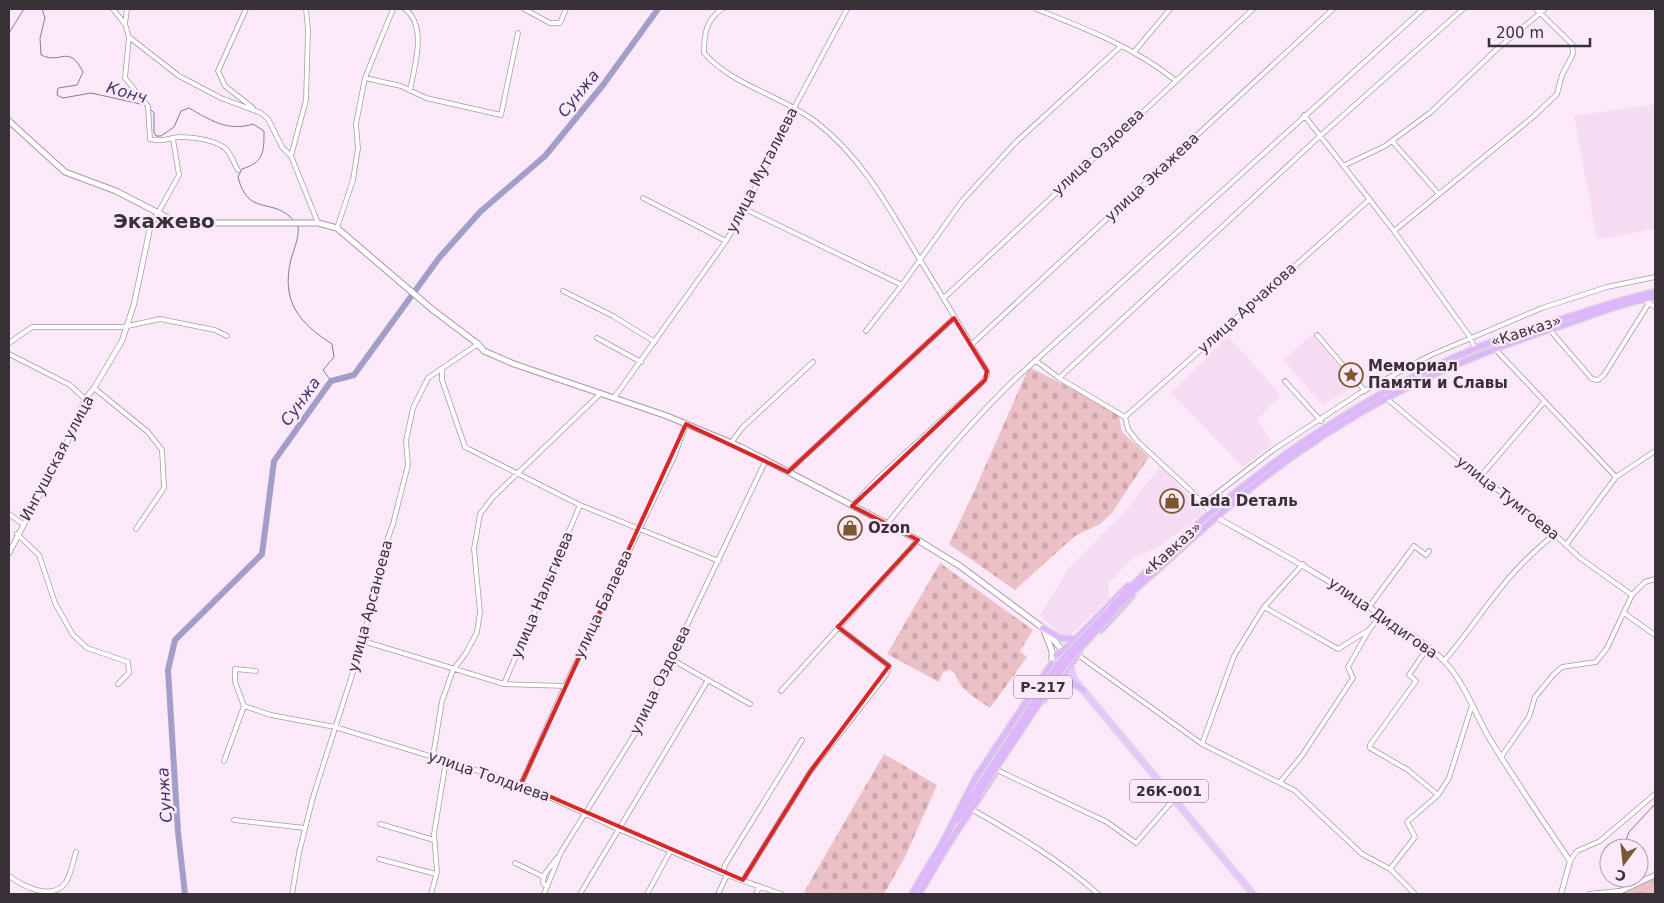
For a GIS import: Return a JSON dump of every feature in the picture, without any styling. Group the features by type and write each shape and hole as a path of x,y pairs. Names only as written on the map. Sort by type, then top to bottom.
{"highway":[{"name":"«Кавказ»","path":"1057,683 1078,655 1152,575 1214,515 1270,464 1352,410 1414,376 1496,340 1655,292"},
{"name":"«Кавказ»","path":"912,894 943,842 1064,666 1148,569 1214,515 1321,437 1416,381 1496,346 1655,297"},
{"path":"1056,656 1076,639 1123,589 1148,569"},
{"name":"«Кавказ»","path":"1128,593 1152,575"},
{"path":"1043,628 1060,638 1076,639"},
{"path":"943,842 975,779 1052,663"},
{"path":"1057,683 1072,683 1083,690"},
{"name":"Р-217","path":"944,851 973,810 1030,718 1057,683"},
{"name":"«Кавказ»","path":"919,894 976,794"}],"main road":[{"path":"9,121 65,172 116,191 159,211 178,223 318,223 338,228 433,310 478,344 484,351 514,364 686,424 731,443 918,540 960,566 1043,628 1067,656 1066,669 1083,690"},
{"path":"1043,628 1050,647 1054,668 1066,669 1083,690"},
{"path":"1052,663 1056,656 1062,654 1067,656"},
{"name":"26К-001","path":"1083,690 1253,894"}],"street":[{"path":"113,9 125,24 129,37 125,78 148,106 150,139 161,142 173,138 199,139 217,144 226,149 238,170"},
{"path":"125,24 127,9"},
{"path":"246,9 218,71 225,86 268,119 282,147 291,156 318,223"},
{"path":"291,156 306,100 308,30 306,9"},
{"path":"338,228 353,180 358,148 356,124 365,78 393,9"},
{"path":"405,9 413,14 418,35 410,92"},
{"path":"524,9 550,23 560,23 566,9"},
{"path":"722,9 711,17 704,40 704,53 717,68 794,108 815,122 846,148 885,200 987,371 987,375 981,384 876,480 852,506"},
{"name":"улица Муталиева","path":"614,398 726,241 745,209 794,108 847,9"},
{"path":"1036,9 1134,52 1156,65 1175,80"},
{"path":"1134,52 1170,9"},
{"name":"улица Оздоева","path":"944,298 1253,9"},
{"name":"улица Экажева","path":"972,345 1333,9"},
{"path":"887,524 937,461 978,415 1035,360 1423,9"},
{"path":"1059,378 1320,136 1463,9"},
{"path":"1394,231 1534,116 1557,94 1562,75 1573,54 1572,44 1536,9"},
{"path":"1343,166 1392,141 1431,112 1497,49 1544,9"},
{"path":"365,78 402,86 410,92 444,103 501,115 518,33"},
{"path":"129,37 179,76 221,98 261,113"},
{"path":"866,331 902,285 962,201 1015,143 1120,47"},
{"path":"1304,115 1394,231 1470,338 1475,349"},
{"name":"Ингушская улица","path":"9,553 22,524 68,440 84,399 94,388 111,362 128,325 150,228 179,175 173,138"},
{"path":"1392,141 1438,193"},
{"path":"643,198 726,241"},
{"name":"улица Арчакова","path":"1125,417 1370,199"},
{"path":"745,209 902,285"},
{"path":"1203,504 1273,450 1321,421 1365,391 1432,355 1542,308 1607,287 1655,277"},
{"path":"563,291 614,316 655,342"},
{"path":"1641,300 1655,306"},
{"path":"1550,329 1592,379 1598,380 1604,376 1648,303"},
{"path":"788,472 954,318"},
{"path":"9,343 32,327 76,329 128,325 160,319 215,330 227,336"},
{"path":"1316,335 1365,391"},
{"path":"597,338 641,362"},
{"name":"улица Арсаноева","path":"292,894 305,828 362,641 382,555 393,524 408,465 406,441 412,408 428,378 442,371 478,344"},
{"path":"1496,346 1497,351 1616,477"},
{"path":"9,354 70,384 84,399"},
{"path":"1035,360 1059,378 1125,417 1128,430 1137,441 1214,515"},
{"path":"731,443 742,428 813,362"},
{"path":"442,371 442,380 465,447 580,505 638,530 719,561"},
{"path":"1285,381 1321,421"},
{"path":"94,388 148,432 162,450 164,488 136,529"},
{"path":"433,756 442,700 452,670 466,653 477,632 480,612 474,549 480,514 493,497 601,393"},
{"name":"улица Тумгоева","path":"1386,398 1480,477 1538,519 1596,571 1632,595"},
{"path":"1480,477 1544,402"},
{"name":"улица Балаева","path":"521,784 565,686 674,457 686,424"},
{"path":"1566,544 1616,477 1655,451"},
{"name":"улица Оздоева","path":"544,894 561,852 636,732 766,460"},
{"name":"улица Нальгиева","path":"504,684 580,505"},
{"path":"9,514 22,524"},
{"name":"улица Дидигова","path":"1214,515 1303,564 1428,647 1444,661 1472,705 1501,757 1570,861"},
{"path":"17,534 39,555 55,602 73,635 87,648 128,662 129,673 118,684"},
{"path":"1444,661 1467,636 1504,584 1528,556 1554,534"},
{"path":"782,691 918,540"},
{"path":"1369,607 1414,546 1426,555 1429,551"},
{"path":"1202,744 1234,656 1264,607 1303,564"},
{"path":"1501,757 1529,717 1534,697 1562,667 1596,662 1607,648 1632,595 1637,588 1655,579"},
{"path":"1264,607 1338,649 1369,630"},
{"path":"1624,613 1655,635"},
{"path":"1280,782 1300,757 1353,678 1348,667 1369,630 1381,615"},
{"path":"743,880 810,772 886,675 889,666 838,627"},
{"path":"362,641 452,670 504,684 565,686"},
{"path":"1428,647 1409,675 1416,681 1370,745 1370,748 1408,770 1438,795"},
{"path":"1078,655 1202,744 1268,779 1280,782 1294,790 1362,854 1390,869 1404,881 1414,894"},
{"path":"671,659 750,704"},
{"path":"224,761 244,706 235,682 235,668 256,671"},
{"path":"580,894 708,680"},
{"path":"1390,869 1414,840 1414,834 1408,822 1438,795 1449,778 1472,705"},
{"name":"улица Толдиева","path":"244,706 271,716 336,727 521,784 618,829 672,850 725,874 781,894"},
{"path":"718,894 725,874 725,865 802,740"},
{"path":"431,894 436,874 434,840 446,761"},
{"path":"997,770 1107,822 1136,843 1175,799"},
{"path":"1561,894 1570,861 1576,851 1600,841 1655,794"},
{"path":"973,810 1026,840 1074,872 1098,894"},
{"path":"234,820 305,828"},
{"path":"380,824 434,840"},
{"path":"647,894 672,850"},
{"path":"9,876 36,891 55,890 67,881 76,852"},
{"path":"547,886 543,883 544,877 561,852"},
{"path":"379,859 436,874"},
{"path":"516,863 544,877"},
{"path":"1590,894 1621,892 1655,875"},
{"path":"756,894 760,886"}],"highlighted area":[{"path":"954,318 987,371 985,380 852,506 918,540 838,627 889,666 810,772 743,880 521,784 686,424 788,472"}],"shaded area":[{"path":"1655,104 1655,229 1597,239 1574,116"},
{"path":"1312,335 1355,386 1323,405 1283,360"},
{"path":"1228,336 1281,395 1257,420 1273,444 1243,467 1171,393"},
{"path":"1160,466 1204,512 1162,545 1132,559 1109,583 1109,599 1070,635 1063,636 1040,615 1069,568 1128,508"}],"green space":[{"path":"1029,367 1118,412 1122,432 1149,457 1112,513 1100,524 1075,536 1015,590 949,544"},
{"path":"940,563 1033,630 1020,651 1027,657 990,708 965,689 956,674 950,670 943,672 939,682 887,654"},
{"path":"884,754 937,785 906,855 884,894 811,894 804,892"},
{"path":"1655,875 1655,894 1618,894 1617,892 1626,888 1649,888 1649,878"}],"waterway":[{"name":"Конч","path":"9,33 24,9"},
{"name":"Конч","path":"42,9 45,18 40,38 41,55 54,58 69,57 78,63 83,72 77,85 58,88 57,95 63,98 91,93 145,105"},
{"name":"Сунжа","path":"185,894 178,832 168,670 175,640 262,554 274,461 331,381 354,375 439,258 480,212 545,156 603,85 658,9"},
{"name":"Конч","path":"150,109 154,113 154,132 156,136 161,136 174,127 181,111 189,108 220,124 235,127 253,124 264,131 264,145 259,159 242,169 238,177 242,190 248,198 262,205 278,209 294,221"},
{"name":"Конч","path":"298,226 288,274 288,287 295,309 301,319 332,344 334,357 323,370 331,381"},
{"path":"1627,838 1629,832 1655,804"}],"place":[{"name":"Мемориал Памяти и Славы","path":"1351,375"},
{"name":"Lada Dеталь","path":"1172,501"},
{"name":"Ozon","path":"850,528"}],"district":[{"name":"Экажево","path":"164,221"}]}
